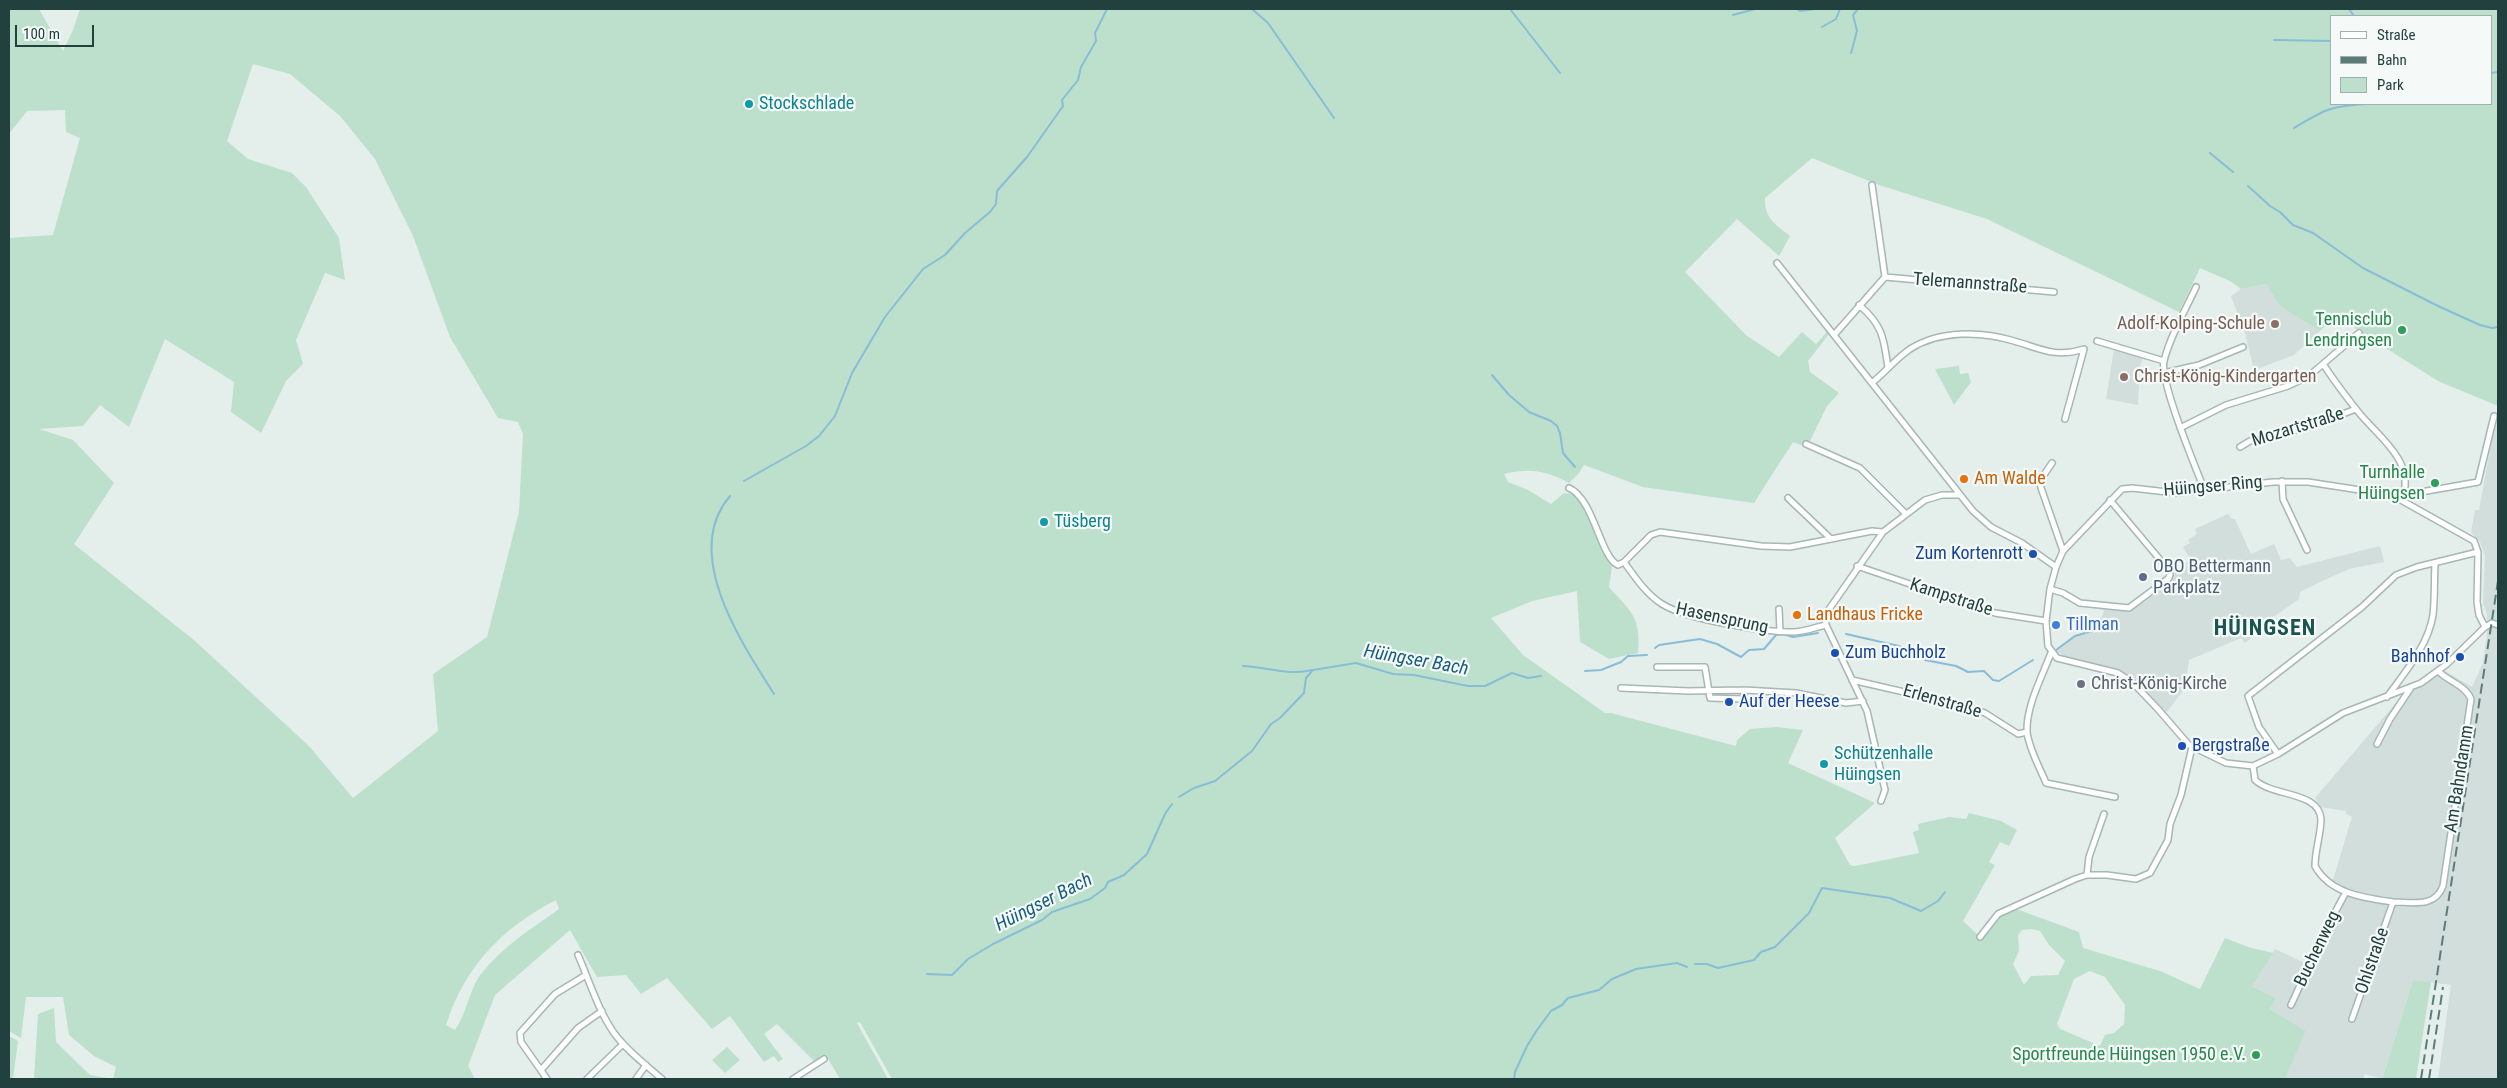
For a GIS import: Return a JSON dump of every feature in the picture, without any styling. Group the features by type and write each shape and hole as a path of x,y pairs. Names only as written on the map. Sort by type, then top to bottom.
{"street":[{"path":"1834,334 1885,277 1872,185"},
{"path":"1777,263 1873,382 1959,495 1991,527 2022,543 2056,567"},
{"name":"Telemannstraße","path":"1885,277 2054,292"},
{"path":"2196,287 2164,361 2164,373 2180,428 2204,489"},
{"path":"1859,305 1877,323 1881,331 1888,368"},
{"path":"2180,428 2226,405 2288,386 2309,376 2359,333"},
{"path":"1873,382 1909,350 1932,338 1979,334 1995,336 2054,354 2084,349 2065,419"},
{"path":"2097,341 2164,361"},
{"path":"2164,373 2199,365 2243,347"},
{"name":"Mozartstraße","path":"2323,364 2356,409 2391,445 2400,461 2404,474 2403,497"},
{"name":"Mozartstraße","path":"2240,447 2250,441 2308,427 2356,409"},
{"path":"2403,497 2478,482 2494,416"},
{"path":"1806,444 1860,468 1905,513"},
{"path":"2052,463 2039,482 2063,551"},
{"path":"2282,482 2284,499 2307,550"},
{"name":"Hüingser Ring","path":"2051,653 2048,646 2046,621 2050,589 2056,567 2063,551 2122,489 2129,488 2162,493 2282,482 2308,482 2381,492 2403,497 2462,533 2474,541 2478,552"},
{"path":"1569,488 1576,491 1597,525 1609,557 1618,565 1624,562 1651,535 1660,532 1761,546 1790,547 1872,531 1883,532"},
{"path":"1881,801 1885,790 1869,716 1826,625 1827,611 1857,566 1883,532 1905,513 1933,496 1959,495"},
{"path":"1788,498 1831,539"},
{"path":"2050,589 2063,593 2080,603 2129,608 2169,578 2169,570 2110,500"},
{"path":"2278,754 2259,727 2248,696 2362,607 2396,575 2417,567 2478,552 2476,602 2479,615 2485,627"},
{"name":"Hasensprung","path":"1624,562 1648,594 1662,605 1680,613 1748,627 1780,631 1795,632 1826,625"},
{"path":"2387,697 2416,657 2428,634 2433,615 2435,564"},
{"name":"Kampstraße","path":"1857,566 1995,613 2046,621"},
{"name":"Hasensprung","path":"1779,609 1780,631"},
{"path":"2115,797 2046,783 2028,732 2028,720 2038,686 2051,653 2057,658 2118,673 2132,682 2192,747 2226,763 2253,766 2278,754 2343,713 2410,688 2438,671 2485,627 2492,623 2498,625"},
{"path":"1657,667 1705,667 1710,698 1743,699 1744,690"},
{"name":"Am Bahndamm","path":"2434,900 2440,894 2443,886 2472,702 2468,691 2445,678 2438,671"},
{"name":"Erlenstraße","path":"1852,680 1965,706 1985,713 2018,734 2028,732"},
{"path":"1621,688 1744,690 1796,693 1846,703 1862,701"},
{"path":"2378,744 2390,718 2410,688"},
{"path":"1980,937 1998,914 2087,875 2107,875 2136,880 2150,872 2166,848 2192,747"},
{"name":"Ohlstraße","path":"2253,766 2254,780 2259,784 2284,794 2310,800 2318,807 2321,817 2315,866 2323,876 2346,892 2393,902 2426,902 2434,900"},
{"path":"2087,875 2089,857 2104,814"},
{"name":"Buchenweg","path":"2291,1005 2346,892"},
{"name":"Ohlstraße","path":"2352,1020 2393,902"},
{"path":"578,955 602,1011 623,1044 662,1079"},
{"path":"547,1079 520,1036 531,1018 556,994 586,975"},
{"path":"541,1070 578,1028 602,1011"},
{"path":"586,1079 623,1044"},
{"path":"793,1079 824,1059"},
{"path":"636,1079 646,1065"}],"shaded area":[{"name":"Adolf-Kolping-Schule","path":"2266,284 2281,306 2320,331 2294,355 2254,370 2245,333 2231,296 2241,289"},
{"name":"Christ-König-Kindergarten","path":"2114,349 2143,357 2140,367 2138,405 2106,399"},
{"path":"2498,406 2498,1079 2438,1079 2451,985 2413,980 2382,1079 2365,1074 2363,1079 2285,1079 2306,1031 2270,1009 2276,998 2252,986 2275,949 2307,964 2344,887 2333,880 2352,817 2346,814 2346,811 2321,807 2315,798 2401,697 2445,671 2472,687 2483,663 2487,633 2487,614 2483,604 2485,555 2480,542 2471,532 2475,510 2479,510"},
{"path":"2228,514 2232,519 2235,519 2251,554 2274,544 2281,560 2290,558 2297,567 2380,546 2384,562 2349,569 2300,592 2299,599 2253,631 2255,635 2245,643 2241,638 2189,660 2185,688 2166,713 2141,685 2119,669 2069,659 2055,650 2073,636 2095,628 2099,624 2106,606 2128,611 2145,602 2172,580 2174,572 2190,559 2183,547 2190,543 2188,540 2197,534 2195,529"}],"green space":[{"path":"9,9 39,9 63,51 80,9 2498,9 2498,406 2438,381 2381,345 2368,340 2339,313 2320,331 2280,306 2266,284 2241,289 2230,281 2200,268 2179,312 1987,219 1879,185 1812,158 1765,198 1765,205 1769,216 1790,236 1779,256 1737,219 1685,272 1747,336 1779,357 1802,332 1816,344 1827,332 1829,334 1808,361 1810,372 1839,393 1827,406 1807,447 1793,442 1754,503 1643,487 1584,465 1569,483 1552,475 1537,471 1504,474 1508,482 1528,490 1551,504 1564,493 1575,495 1596,526 1602,548 1612,566 1609,587 1633,616 1638,631 1638,653 1609,659 1580,642 1577,591 1532,601 1491,618 1523,655 1605,713 1736,746 1737,740 1750,729 1776,727 1803,730 1788,763 1875,803 1835,838 1850,865 1855,866 1919,853 1913,832 1919,830 1918,824 1949,817 1966,819 1969,813 2001,821 2017,830 2009,846 2000,842 1989,862 1995,865 1963,921 1978,935 1992,916 2008,906 2079,932 2083,948 2160,971 2200,989 2225,938 2248,947 2273,953 2252,986 2276,998 2270,1009 2306,1031 2285,1079 892,1079 860,1022 857,1023 888,1079 840,1079 827,1057 815,1062 777,1024 764,1034 783,1059 778,1062 774,1056 764,1062 730,1016 712,1029 667,978 641,994 626,975 597,977 570,930 495,995 468,1066 475,1079 113,1079 116,1067 94,1056 69,1035 63,997 26,997 21,1038 9,1031 9,238 53,235 80,138 66,132 65,110 27,111 9,134","holes":["253,64 290,74 340,116 375,159 413,236 450,337 498,418 518,422 523,434 519,512 487,637 433,674 438,731 353,798 309,746 195,641 74,544 114,483 73,440 39,429 83,426 100,405 129,427 165,339 234,382 231,412 261,433 286,381 303,364 296,340 325,273 345,280 339,238 306,187 292,173 248,159 227,141","556,900 559,909 528,931 489,964 477,980 455,1030 446,1025 454,1004 475,967 502,936","2022,930 2040,931 2049,945 2065,961 2058,975 2031,976 2024,985 2013,964 2019,951 2018,935","2090,971 2105,977 2125,1005 2124,1024 2114,1033 2105,1035 2100,1046 2060,1029 2057,1024 2074,979"]},
{"path":"1959,366 1960,374 1968,373 1971,382 1954,405 1935,369"},
{"path":"2413,980 2431,982 2416,1079 2382,1079"},
{"path":"54,1008 56,1042 90,1075 113,1079 34,1079 38,1014"},
{"path":"9,1036 18,1041 13,1079 9,1079"},
{"path":"727,1047 740,1060 725,1073 712,1060"}],"waterway":[{"path":"744,481 806,446 819,436 835,416 852,373 885,317 923,269 945,255 965,233 990,212 996,204 997,191 1027,157 1063,106 1062,100 1078,80 1081,67 1096,41 1095,33 1107,9"},
{"path":"1252,9 1268,23 1334,118"},
{"path":"1510,9 1560,73"},
{"path":"1733,15 1755,9"},
{"path":"1797,9 1800,11 1816,9"},
{"path":"1822,27 1836,19 1840,9"},
{"path":"1851,53 1857,31 1853,15 1858,9"},
{"path":"2349,9 2353,15"},
{"path":"2274,40 2330,41"},
{"path":"2492,73 2498,72"},
{"path":"2294,128 2328,110 2354,105"},
{"path":"2210,153 2233,172"},
{"path":"2248,186 2293,225 2313,233 2363,268 2480,325 2492,328 2498,327"},
{"path":"1492,375 1509,395 1529,412 1551,421 1557,426 1563,453 1575,467"},
{"path":"730,496 716,519 712,544 714,570 721,597 733,624 774,694"},
{"name":"Hüingser Bach","path":"2056,650 2075,636 2095,630"},
{"name":"Hüingser Bach","path":"1655,648 1659,645 1700,639 1717,644 1741,657 1749,650 1764,649 1776,635 1783,634 1793,637 1818,633"},
{"name":"Hüingser Bach","path":"1846,634 1899,646 1925,660 1956,666 1968,672 1984,671 1993,680 1999,681 2033,660"},
{"name":"Hüingser Bach","path":"1585,671 1601,670 1621,662 1628,656 1647,655"},
{"name":"Hüingser Bach","path":"1179,797 1194,788 1215,781 1252,751 1271,724 1280,718 1304,693 1306,678 1313,670 1356,663 1393,674 1414,675 1468,686 1485,686 1512,673 1528,678 1541,676"},
{"name":"Hüingser Bach","path":"1243,666 1287,672 1312,670"},
{"name":"Hüingser Bach","path":"927,974 952,975 968,959 993,944 1042,920 1052,912 1090,899 1105,888 1108,882 1124,875 1147,854 1165,814 1172,804"},
{"path":"1695,964 1707,964 1718,968 1754,960 1761,952 1775,947 1809,913 1822,888 1890,898 1921,911 1938,901 1945,892"},
{"path":"1514,1079 1515,1072 1527,1046 1537,1030 1551,1011 1562,1005 1568,998 1599,990 1612,979 1636,969 1677,963 1687,967"}],"railway":[{"path":"2421,1079 2498,581"},
{"path":"2429,1079 2443,987"}],"place":[{"name":"Stockschlade","path":"749,104"},
{"name":"Adolf-Kolping-Schule","path":"2275,324"},
{"name":"Tennisclub Lendringsen","path":"2402,330"},
{"name":"Christ-König-Kindergarten","path":"2124,377"},
{"name":"Am Walde","path":"1964,479"},
{"name":"Turnhalle Hüingsen","path":"2435,483"},
{"name":"Tüsberg","path":"1044,522"},
{"name":"Zum Kortenrott","path":"2033,554"},
{"name":"OBO Bettermann Parkplatz","path":"2143,577"},
{"name":"Landhaus Fricke","path":"1797,615"},
{"name":"Tillman","path":"2056,625"},
{"name":"Zum Buchholz","path":"1835,653"},
{"name":"Bahnhof","path":"2460,657"},
{"name":"Christ-König-Kirche","path":"2081,684"},
{"name":"Auf der Heese","path":"1729,702"},
{"name":"Bergstraße","path":"2182,746"},
{"name":"Schützenhalle Hüingsen","path":"1824,764"},
{"name":"Sportfreunde Hüingsen 1950 e.V.","path":"2256,1055"}],"district":[{"name":"HÜINGSEN","path":"2265,629"}]}
